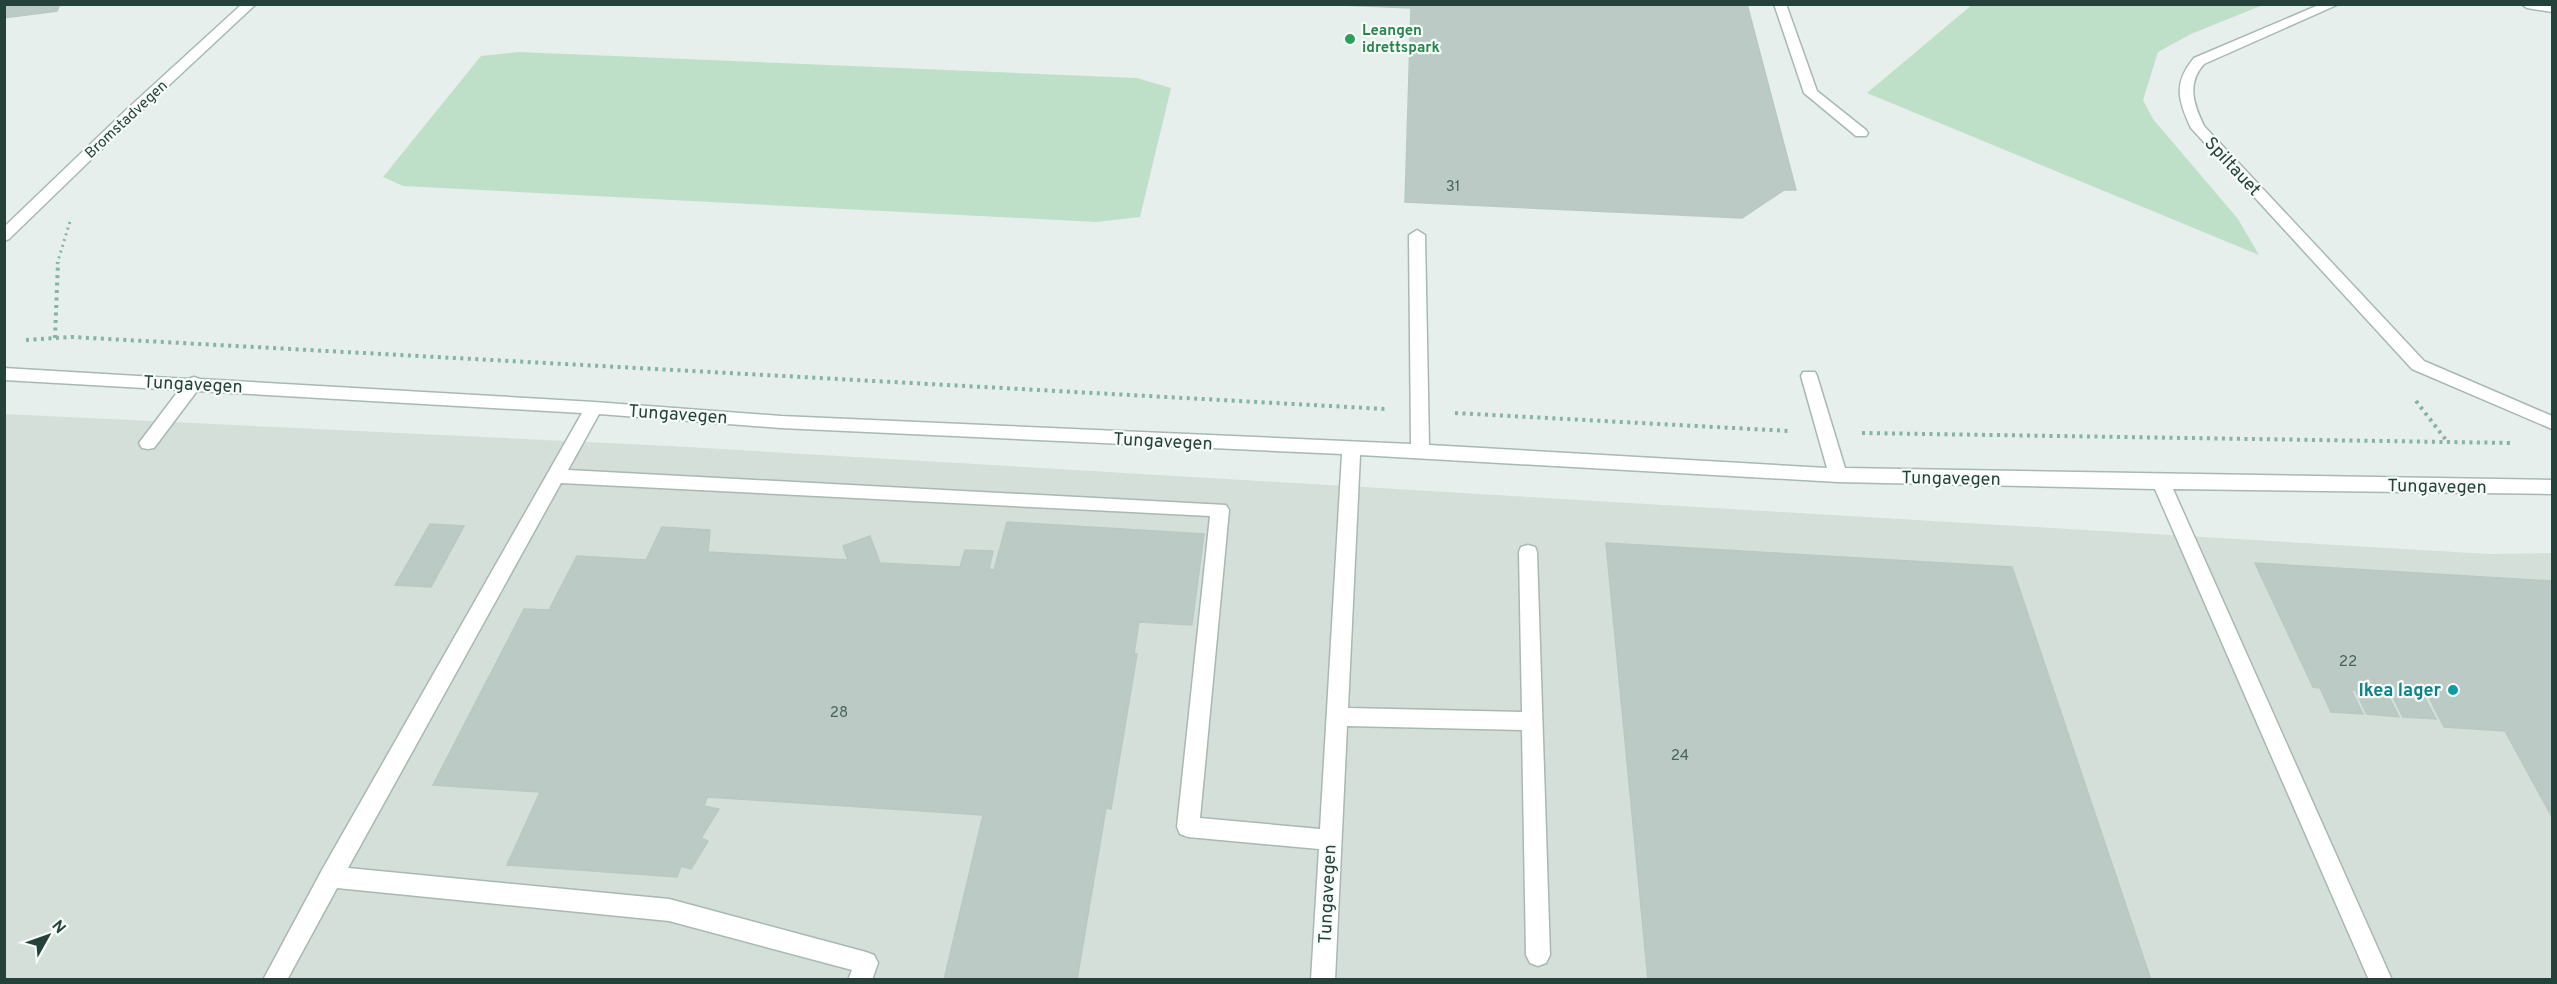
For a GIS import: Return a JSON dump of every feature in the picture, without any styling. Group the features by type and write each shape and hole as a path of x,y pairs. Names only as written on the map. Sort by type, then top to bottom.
{"street":[{"name":"Bromstadvegen","path":"4,236 131,113 250,4"},
{"path":"1780,4 1811,93 1861,133"},
{"name":"Spiltauet","path":"2332,4 2199,61 2191,69 2184,85 2186,105 2198,128 2418,365 2553,423"},
{"path":"2527,4 2553,8"},
{"path":"1417,235 1420,452"},
{"name":"Tungavegen","path":"4,374 194,383 781,422 1420,452 1838,475 2553,487"},
{"path":"1809,376 1838,475"},
{"path":"148,443 194,383"},
{"path":"274,980 594,408"},
{"name":"Tungavegen","path":"1323,980 1351,450"},
{"path":"556,476 1220,510 1188,827 1330,840"},
{"path":"2161,482 2381,980"},
{"path":"1528,552 1538,955"},
{"path":"1338,717 1532,721"},
{"path":"330,877 669,910 866,963 860,980"}],"path":[{"path":"55,338 57,265 73,214"},
{"path":"25,340 72,336 1825,433 2517,443"}],"shaded area":[{"path":"5,414 671,446 2489,554 2552,553 2552,979 5,980"}],"green space":[{"path":"1973,4 2263,5 2191,34 2158,52 2143,100 2153,119 2238,219 2259,255 1867,93"},
{"path":"519,52 1137,78 1171,88 1140,217 1096,222 403,186 383,177 481,56"}],"building":[{"path":"4,4 60,4 57,11 4,18"},
{"path":"1316,4 1747,4 1796,190 1784,190 1742,218 1405,202 1411,8"},
{"path":"1007,522 1204,534 1192,625 1139,622 1134,654 1137,654 1111,809 1106,808 1077,980 944,980 983,815 707,797 704,806 719,809 701,838 708,841 691,869 681,866 677,877 507,865 540,792 433,785 524,609 549,610 577,556 646,560 662,527 710,530 708,552 848,560 843,546 870,536 880,563 960,567 965,550 993,551 989,569 994,570"},
{"path":"430,524 464,526 431,587 395,585"},
{"path":"1606,543 2012,567 2151,980 1648,980"},
{"name":"Ikea lager","path":"2255,563 2552,581 2552,817 2505,731 2444,727 2428,695 2423,695 2436,719 2403,717 2391,693 2387,693 2399,717 2367,714 2355,690 2351,690 2363,714 2331,712 2320,688 2313,687"}],"place":[{"name":"Leangen idrettspark","path":"1350,39"},
{"name":"Ikea lager","path":"2453,690"}]}
